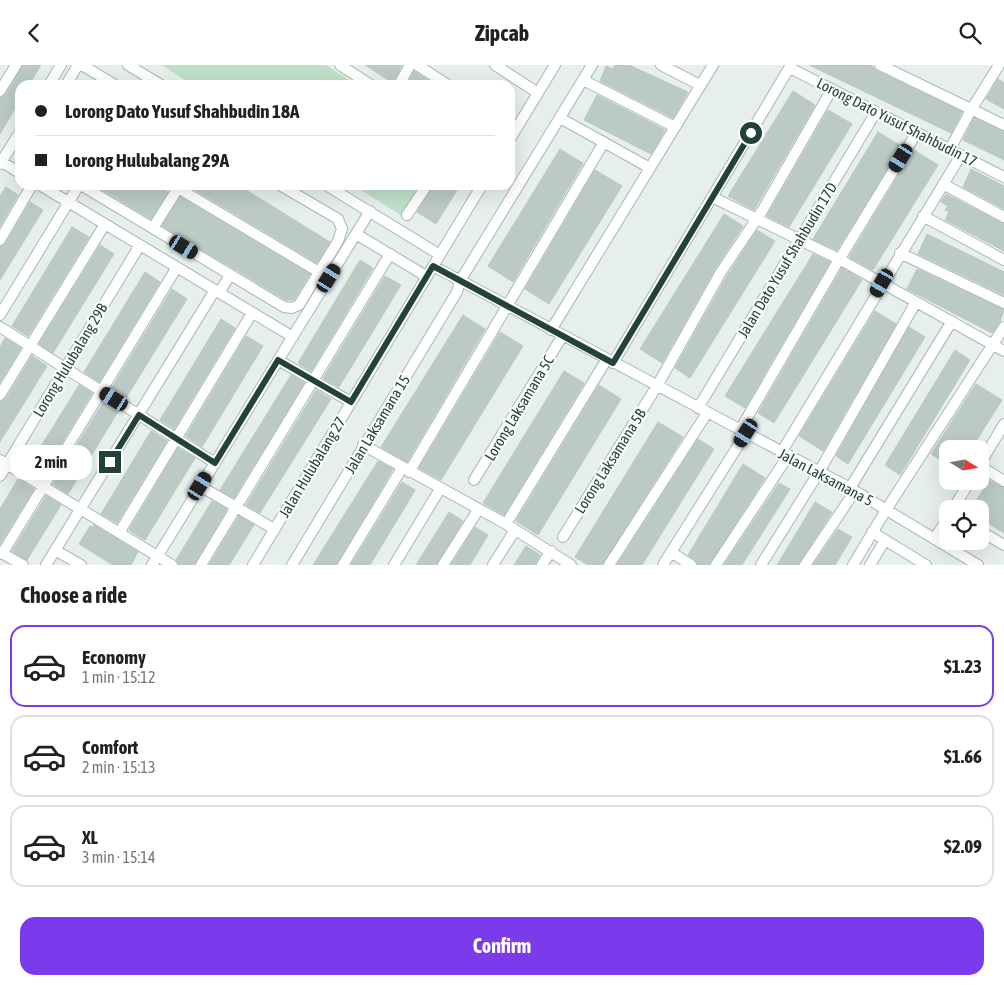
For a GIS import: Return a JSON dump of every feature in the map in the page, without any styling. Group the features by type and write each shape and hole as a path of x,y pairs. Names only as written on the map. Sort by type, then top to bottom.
{"street":[{"path":"0,91 16,65"},
{"path":"52,80 61,65"},
{"path":"70,80 80,65 106,80"},
{"path":"128,65 152,80"},
{"path":"340,65 363,80"},
{"path":"402,80 410,65"},
{"path":"417,65 440,80"},
{"path":"515,124 538,93 555,65"},
{"name":"Jalan Laksamana 15","path":"292,565 457,292 460,281 592,65"},
{"path":"661,65 700,85"},
{"path":"551,330 713,65"},
{"path":"880,65 1004,125"},
{"path":"950,149 971,110 999,65"},
{"path":"500,66 538,93"},
{"path":"506,524 712,197 790,66"},
{"name":"Lorong Dato Yusuf Shahbudin 17","path":"790,66 1004,177"},
{"path":"583,80 675,127"},
{"name":"Lorong Laksamana 5B","path":"563,537 657,386 721,273 756,219 832,89"},
{"name":"Jalan Dato Yusuf Shahbudin 17D","path":"609,565 702,411 799,240 876,112"},
{"path":"560,117 650,168"},
{"path":"663,565 743,432 839,259 917,132"},
{"path":"15,139 0,162 15,170"},
{"path":"343,565 406,470 604,142"},
{"path":"716,565 785,455 882,283 960,155"},
{"path":"943,184 1004,217"},
{"path":"0,240 29,190"},
{"path":"49,190 292,337"},
{"path":"0,315 77,190"},
{"path":"88,190 284,307 292,308 299,305 338,241 342,229 338,219 289,190"},
{"path":"153,229 175,190"},
{"path":"184,190 319,272"},
{"path":"334,190 440,255"},
{"path":"407,215 423,190"},
{"name":"Jalan Hulubalang 27","path":"253,565 479,190"},
{"path":"712,197 839,259 1004,351"},
{"path":"154,561 370,211"},
{"path":"923,217 1004,260"},
{"path":"0,395 105,224"},
{"path":"356,234 426,276"},
{"name":"Lorong Hulubalang 29B","path":"0,475 3,462 65,368 140,245"},
{"path":"900,253 1004,303"},
{"path":"201,565 390,254"},
{"name":"Jalan Laksamana 5","path":"433,266 852,490 978,565"},
{"path":"23,565 1,553 177,267"},
{"path":"46,565 217,291 230,275"},
{"path":"760,565 819,473 916,302"},
{"path":"119,533 252,313"},
{"path":"805,565 852,490 952,321"},
{"path":"0,327 215,463"},
{"path":"852,565 1004,327"},
{"name":"Lorong Laksamana 5C","path":"474,480 563,335"},
{"path":"278,360 351,402"},
{"path":"989,450 1004,424"},
{"path":"364,445 440,489 506,524 570,564"},
{"path":"3,462 119,533 154,561 172,565"},
{"path":"989,471 1004,481"},
{"path":"200,486 274,529"},
{"path":"394,565 440,489"},
{"path":"442,565 478,510"},
{"path":"493,565 515,530"},
{"path":"872,532 926,565"},
{"path":"935,539 939,532"},
{"path":"989,536 1004,545"},
{"path":"870,565 885,540"},
{"path":"55,550 81,565"},
{"path":"542,565 551,551"},
{"path":"671,552 692,565"}],"green space":[{"path":"161,65 326,65 349,80 185,80"},
{"path":"361,190 419,190 402,216"}],"building":[{"path":"23,65 41,65 32,80 15,80 15,108 0,134 0,98 6,95"},
{"path":"365,65 402,65 394,80 388,80"},
{"path":"615,65 629,65 688,92 673,118 600,81 606,66 613,69"},
{"path":"809,65 871,65 877,71 962,112 951,133"},
{"path":"414,71 428,80 410,80"},
{"path":"998,79 1004,83 1004,109 986,99"},
{"path":"793,91 815,105 754,210 728,196"},
{"path":"597,95 665,130 651,154 584,120"},
{"path":"828,110 852,124 789,227 767,216"},
{"path":"974,118 1004,132 1004,160 963,140"},
{"path":"878,132 901,146 837,250 813,239"},
{"path":"560,149 583,163 513,282 488,266"},
{"path":"914,150 938,165 873,270 849,257"},
{"path":"971,169 1004,186 1004,209 963,187"},
{"path":"595,170 622,186 549,304 525,289"},
{"path":"6,187 18,195 0,226 0,196"},
{"path":"103,190 165,190 168,192 151,219"},
{"path":"195,190 246,190 330,242 317,263"},
{"path":"431,190 457,190 436,224 417,212"},
{"path":"946,194 1004,224 1004,251 945,220 949,212 945,210 948,206 941,202"},
{"path":"180,197 310,274 294,300 286,300 162,226"},
{"path":"30,202 43,210 0,280 0,247 6,243"},
{"path":"724,214 743,226 715,269 662,363 640,349"},
{"path":"72,227 89,237 28,336 12,326"},
{"path":"757,230 775,241 690,378 675,368 727,276"},
{"path":"927,234 1004,272 1004,295 918,254"},
{"path":"100,245 114,254 53,353 39,344"},
{"path":"813,254 830,262 745,408 725,396"},
{"path":"360,260 373,268 311,371 298,363"},
{"path":"842,268 862,280 774,423 758,413"},
{"path":"917,269 1004,310 1000,322 992,333 907,289"},
{"path":"145,272 160,282 99,382 84,372"},
{"path":"385,276 401,285 339,387 323,378"},
{"path":"172,289 187,299 126,398 111,389"},
{"path":"875,311 896,324 823,451 799,436"},
{"path":"463,315 485,329 407,462 381,447"},
{"path":"221,319 235,328 174,429 160,420"},
{"path":"909,327 925,337 848,464 836,456"},
{"path":"500,332 523,346 441,480 419,468"},
{"path":"246,336 263,346 202,447 186,436"},
{"path":"5,338 21,348 0,382 0,347"},
{"path":"955,350 970,360 900,475 885,465"},
{"path":"32,356 47,366 0,442 0,402 6,399"},
{"path":"564,371 584,383 504,515 483,503"},
{"path":"291,375 304,383 234,498 220,490"},
{"path":"976,384 1002,400 977,440 940,440"},
{"path":"79,385 92,393 41,477 27,469"},
{"path":"599,385 621,399 538,535 516,521"},
{"path":"316,390 331,399 260,513 246,505"},
{"path":"104,401 119,410 68,494 53,484"},
{"path":"658,422 683,437 602,565 588,565 575,557"},
{"path":"151,431 167,441 117,523 101,514"},
{"path":"698,439 714,449 642,565 617,565"},
{"path":"939,442 939,459 931,454"},
{"path":"178,448 195,458 145,540 129,530"},
{"path":"378,461 393,469 336,565 313,565"},
{"path":"743,464 765,478 709,565 698,565 688,555"},
{"path":"18,479 34,489 0,544 0,509"},
{"path":"989,480 1004,488 1004,533 989,524 989,500 976,500 983,490 989,490"},
{"path":"402,482 415,490 370,565 351,565"},
{"path":"779,483 790,489 742,565 724,565"},
{"path":"46,496 61,505 27,560 12,551"},
{"path":"212,501 227,509 194,565 179,565 176,560"},
{"path":"815,502 832,512 798,565 777,565"},
{"path":"449,512 463,521 436,565 416,565"},
{"path":"239,516 254,525 229,565 209,565"},
{"path":"94,525 138,552 131,565 113,565 79,544 90,526 93,527"},
{"path":"475,527 488,535 470,565 451,565"},
{"path":"838,529 852,537 835,565 813,565"},
{"path":"526,546 540,555 535,565 514,565"}],"route":[{"path":"110,462 139,415 215,463 278,360 351,402 433,266 613,363 751,133"}]}
